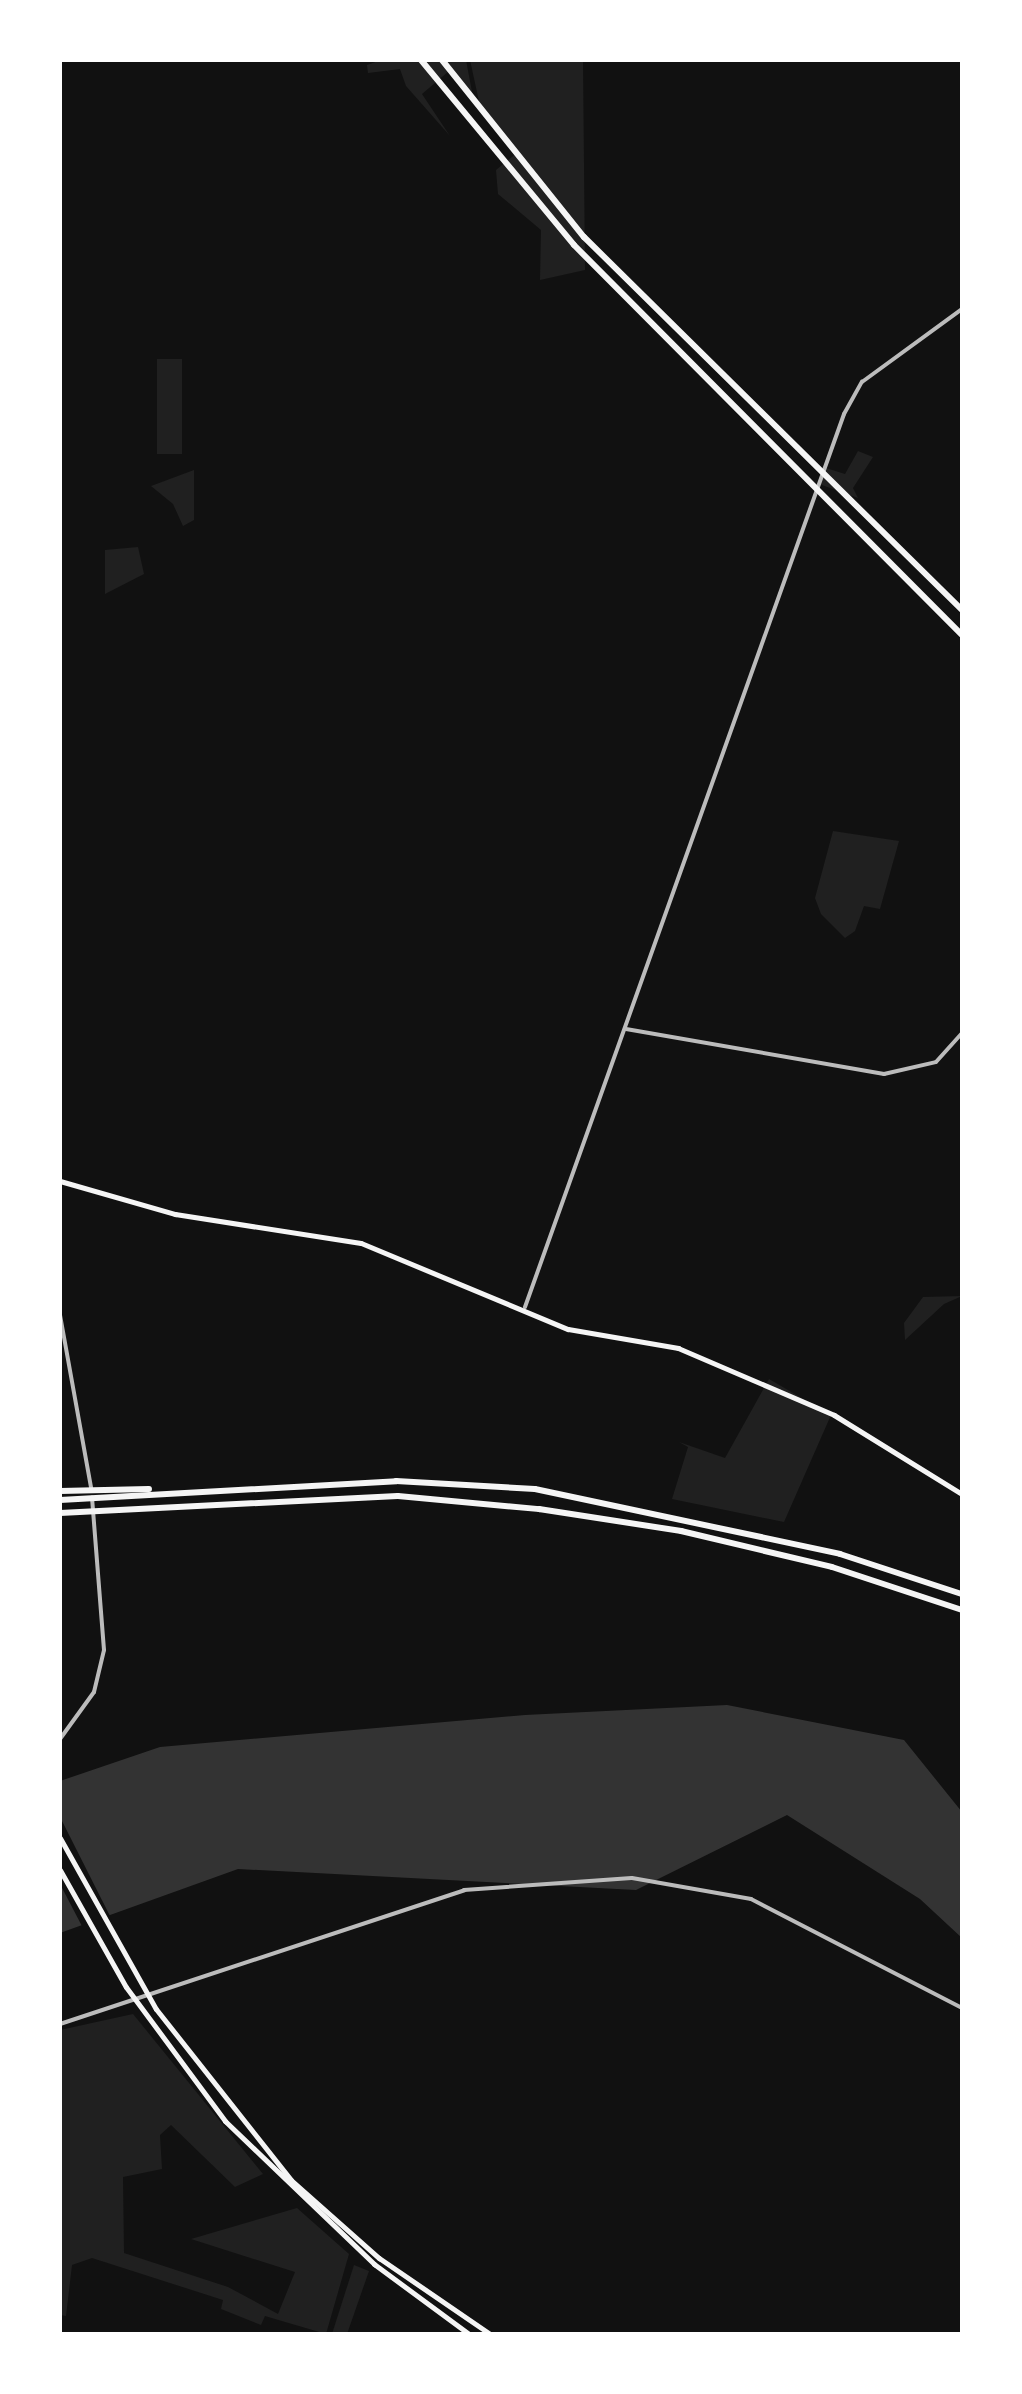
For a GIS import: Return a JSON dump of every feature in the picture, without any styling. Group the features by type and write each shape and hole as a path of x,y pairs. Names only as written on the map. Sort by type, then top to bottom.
{"highway":[{"path":"420,60 574,246 779,457 962,635"},
{"path":"442,60 584,237 962,610"},
{"path":"60,1492 396,1481 536,1488 840,1554 962,1594"},
{"path":"60,1500 180,1490"},
{"path":"60,1513 398,1496 539,1509 756,1549 962,1610"}],"main road":[{"path":"60,1181 175,1214 361,1243 525,1306 568,1329 678,1348 834,1415 962,1494"},
{"path":"60,1838 156,2009 291,2180 380,2258 490,2334"},
{"path":"60,1870 145,2016 225,2121 287,2186 374,2264 470,2334"}],"street":[{"path":"525,1306 844,414 862,382 962,309"},
{"path":"626,1030 884,1074 936,1062 962,1033"},
{"path":"60,1316 84,1422 100,1576 100,1678 60,1740"},
{"path":"60,2024 464,1890 632,1878 751,1899 962,2008"}],"shaded area":[{"path":"381,60 466,60 473,97 449,71 422,94 450,136 406,86 400,69 368,73 367,65"},
{"path":"470,60 583,60 585,270 540,280 541,230 498,194 496,170 518,152 480,106"},
{"path":"157,359 182,359 182,454 157,454"},
{"path":"858,451 873,457 853,488 858,498 819,484 826,468 845,474"},
{"path":"194,470 194,520 183,526 173,504 151,486"},
{"path":"138,547 144,574 105,594 105,550"},
{"path":"833,831 899,841 880,909 864,906 855,931 845,938 821,914 815,898"},
{"path":"962,1296 944,1304 905,1340 904,1323 923,1297"},
{"path":"769,1379 831,1415 784,1522 672,1499 688,1447 679,1442 725,1458"},
{"path":"727,1705 904,1740 962,1812 962,1938 920,1899 787,1815 636,1890 238,1869 60,1933 60,1781 160,1747 525,1715"},
{"path":"133,2014 263,2174 235,2187 171,2125 160,2135 162,2169 123,2177 124,2253 228,2287 278,2314 295,2272 191,2239 297,2208 349,2254 326,2334 265,2316 261,2325 221,2309 223,2300 92,2258 72,2265 66,2316 60,2315 60,2030"},
{"path":"354,2265 369,2271 347,2334 332,2334"}],"pier":[{"path":"60,1817 112,1920 84,1930 60,1884"}]}
